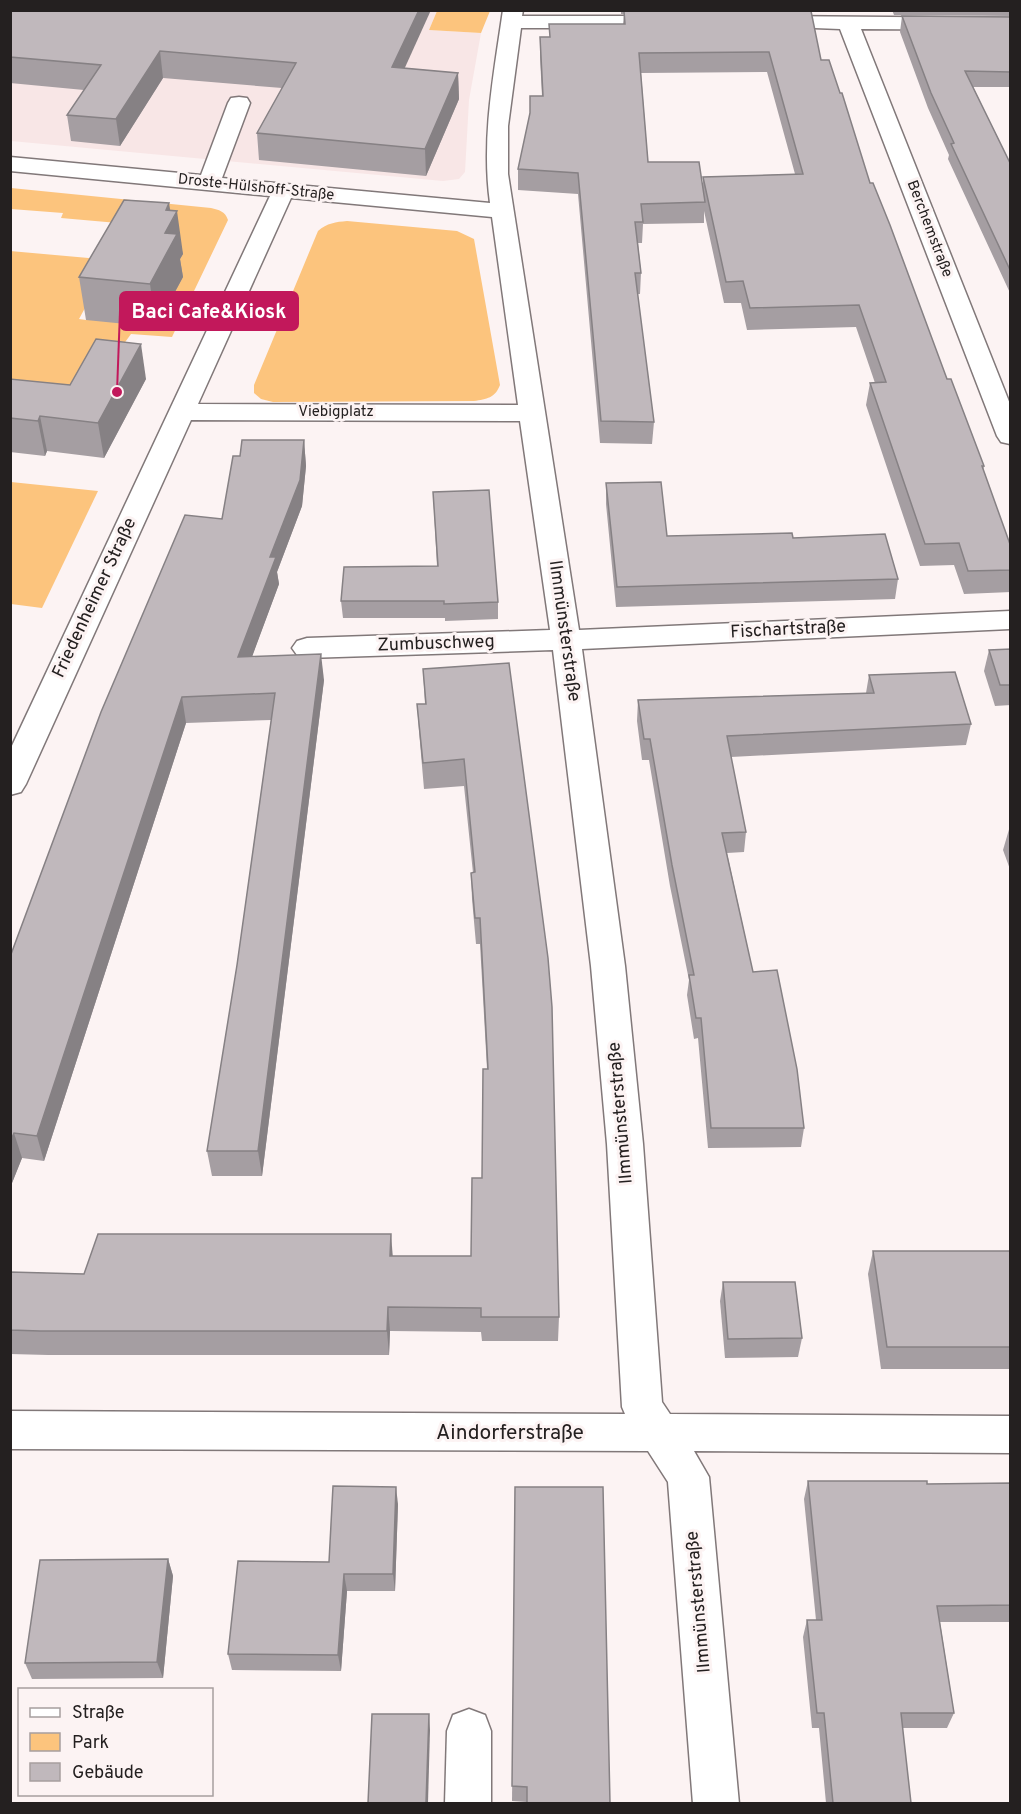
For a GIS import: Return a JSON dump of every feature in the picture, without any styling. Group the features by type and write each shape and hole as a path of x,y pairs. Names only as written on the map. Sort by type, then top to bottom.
{"street":[{"path":"532,413 498,188 496,126 512,16 682,22"},
{"path":"752,22 1011,24"},
{"name":"Berchemstraße","path":"848,22 1011,436"},
{"path":"208,183 239,103"},
{"name":"Droste-Hülshoff-Straße","path":"10,164 502,211"},
{"path":"180,412 284,190"},
{"name":"Viebigplatz","path":"180,412 532,413"},
{"name":"Friedenheimer Straße","path":"10,784 25,717 180,412"},
{"name":"Ilmmünsterstraße","path":"532,413 566,640 608,966 625,1144 642,1407 688,1477 716,1803"},
{"name":"Fischartstraße","path":"566,640 1011,620"},
{"name":"Zumbuschweg","path":"307,648 566,640"},
{"name":"Aindorferstraße","path":"10,1430 1011,1434"},
{"path":"468,1803 469,1731"}],"shaded area":[{"path":"10,11 437,11 429,30 481,33 469,100 465,172 459,179 443,181 11,141"}],"green space":[{"path":"437,10 490,11 481,33 429,30"},
{"path":"11,188 211,208 219,210 228,220 172,337 131,334 102,374 11,413 10,251 111,260 79,319 86,320 163,227 61,218 63,213 11,209"},
{"path":"347,221 457,231 474,239 500,385 493,395 474,401 273,402 261,399 254,393 254,385 318,231 335,222"},
{"path":"11,482 98,491 42,608 11,604"}],"building":[{"path":"10,10 419,10 392,67 458,73 425,149 257,133 296,63 160,51 116,119 67,115 101,65 10,57"},
{"path":"624,11 811,11 821,60 829,60 840,93 842,93 870,183 873,183 890,225 947,379 951,379 984,466 982,466 1011,547 1011,570 968,571 959,543 925,544 870,383 886,382 859,305 750,308 743,281 726,282 703,177 803,174 769,52 639,53 648,162 699,162 705,202 641,204 643,222 635,222 641,273 635,273 654,422 601,421 578,173 518,169 530,113 530,96 543,96 540,37 550,37 549,24 625,24"},
{"path":"902,16 1011,17 1011,72 965,71 1011,165 1011,272 951,144 954,143 931,93"},
{"path":"124,200 169,203 166,210 177,211 165,233 177,234 150,284 79,277"},
{"path":"96,339 141,344 98,423 40,416 38,421 10,418 10,379 70,385"},
{"path":"242,440 304,440 300,480 270,557 276,557 238,657 321,654 258,1151 207,1151 237,965 275,693 182,697 37,1136 14,1133 10,1142 10,957 101,712 185,515 222,519 233,456 240,456"},
{"path":"661,482 667,536 792,533 793,538 885,534 898,579 617,587 606,483"},
{"path":"489,490 498,602 444,604 444,601 341,601 344,567 438,566 433,492"},
{"path":"1011,649 1011,685 1000,685 989,650"},
{"path":"509,663 548,958 552,1007 559,1317 481,1317 481,1308 388,1307 387,1331 10,1330 10,1272 84,1274 98,1234 391,1234 390,1256 471,1256 472,1178 482,1178 483,1069 488,1069 480,918 475,918 471,873 475,872 464,759 423,763 417,704 426,704 423,669"},
{"path":"955,672 971,724 727,736 746,832 722,833 753,972 777,970 797,1069 804,1128 711,1128 701,1018 696,1018 689,975 694,975 650,739 644,739 638,700 874,693 869,675"},
{"path":"873,1251 1011,1251 1011,1347 887,1347"},
{"path":"723,1282 795,1282 802,1338 728,1339"},
{"path":"808,1481 927,1481 927,1484 1011,1483 1011,1605 937,1606 954,1713 901,1713 911,1803 833,1803 824,1713 817,1713 807,1620 822,1620"},
{"path":"333,1486 396,1487 393,1574 344,1574 338,1655 228,1654 238,1561 329,1562"},
{"path":"515,1487 603,1487 610,1803 527,1803 527,1787 512,1786"},
{"path":"168,1559 157,1662 25,1663 40,1560"},
{"path":"372,1714 429,1714 426,1803 368,1803"}],"place":[{"name":"Baci Cafe&Kiosk","path":"117,392"}]}
